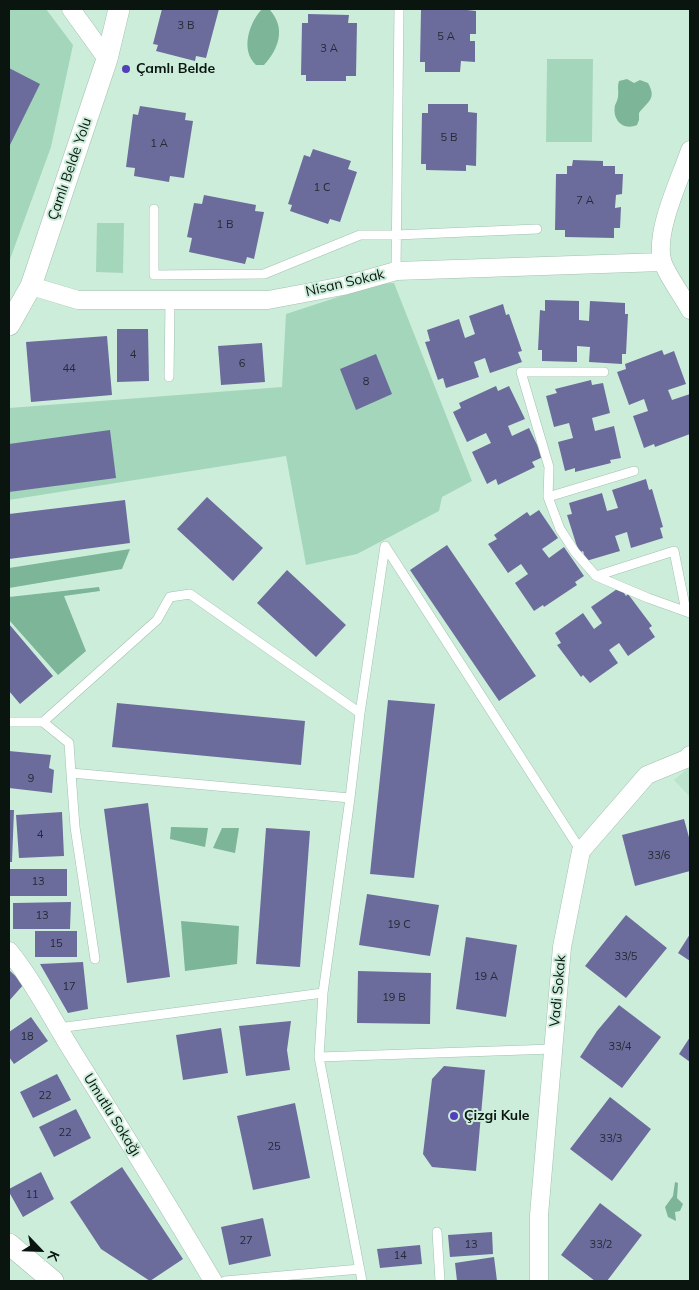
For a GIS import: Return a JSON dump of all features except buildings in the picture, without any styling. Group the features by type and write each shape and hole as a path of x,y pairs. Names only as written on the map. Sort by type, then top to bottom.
{"street":[{"path":"71,9 107,59"},
{"name":"Çamlı Belde Yolu","path":"9,326 31,286 107,59 118,9"},
{"path":"690,150 670,204 660,240 662,262 690,310"},
{"name":"Nisan Sokak","path":"31,286 78,300 268,300 343,286 396,271 662,262"},
{"name":"Vadi Sokak","path":"539,1281 539,1215 562,947 581,852 647,775 686,759 690,755"},
{"name":"Umutlu Sokağı","path":"9,950 21,966 153,1180 213,1281"},
{"path":"9,1244 54,1281"}],"lane":[{"path":"396,271 399,9"},
{"path":"154,209 154,275 264,274 360,235 537,229"},
{"path":"169,377 170,300"},
{"path":"604,372 521,372 549,466 548,497 560,529 584,564 596,576 648,598 688,612"},
{"path":"548,497 634,471"},
{"path":"362,1281 319,1057 323,993 360,713 385,546 581,852"},
{"path":"596,576 674,551 688,612"},
{"path":"43,722 157,620 170,597 190,594 360,713"},
{"path":"9,722 43,722 69,743 75,827 95,959"},
{"path":"71,773 350,798"},
{"path":"58,1028 323,993"},
{"path":"319,1057 553,1049"},
{"path":"437,1232 440,1281"},
{"path":"225,1281 360,1269"}],"shaded area":[{"path":"9,9 46,9 73,45 51,147 9,262"},
{"path":"262,9 270,10 275,17 278,24 279,38 274,52 264,65 256,65 248,52 247,44 253,22"},
{"path":"547,59 593,59 592,142 546,142"},
{"path":"627,79 634,83 640,80 648,83 652,93 650,100 639,113 637,125 627,127 617,120 615,105 618,98 619,81"},
{"path":"97,223 124,223 123,273 96,272"},
{"path":"394,283 472,481 442,497 439,511 357,554 306,565 286,456 9,500 9,408 282,387 286,314 378,284"},
{"path":"130,549 122,569 9,588 9,568"},
{"path":"99,587 100,591 64,596 86,651 58,675 9,620 9,597"},
{"path":"690,766 690,797 674,780"},
{"path":"171,827 208,828 205,847 170,839"},
{"path":"222,828 239,828 235,853 213,848"},
{"path":"181,921 239,926 237,964 185,971"},
{"path":"675,1182 678,1183 677,1198 683,1204 680,1211 675,1212 676,1221 668,1217 665,1207 673,1196"}],"place":[{"name":"Çamlı Belde","path":"126,69"},
{"name":"Çizgi Kule","path":"454,1116"}]}
